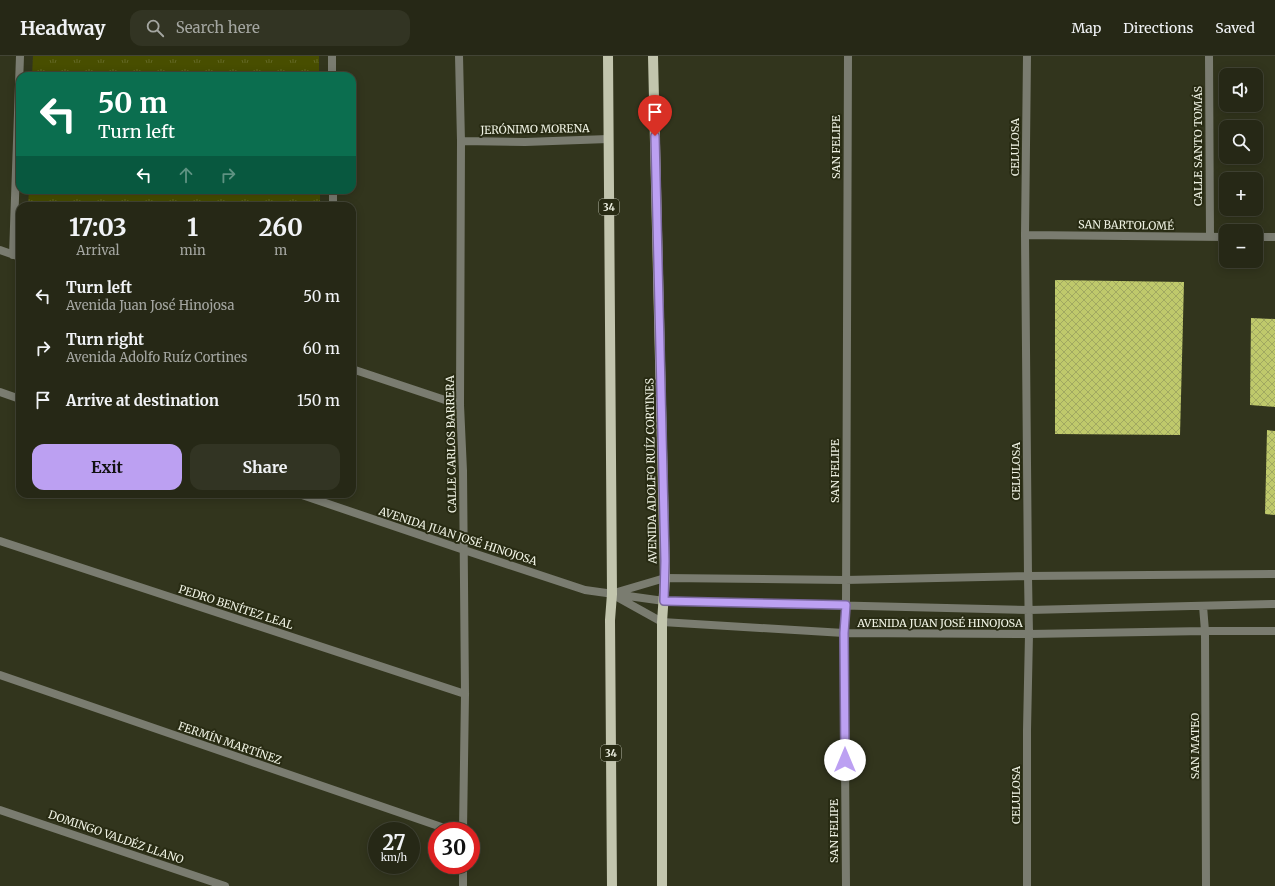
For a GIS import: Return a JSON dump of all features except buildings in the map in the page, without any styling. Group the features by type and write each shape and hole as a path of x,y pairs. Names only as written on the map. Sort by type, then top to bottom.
{"main road":[{"name":"34","path":"608,56 612,594 610,620 612,886"},
{"name":"AVENIDA ADOLFO RUÍZ CORTINES","path":"653,56 665,578 662,622 662,886"}],"street":[{"path":"20,56 20,72"},
{"path":"332,56 332,72"},
{"name":"CALLE CARLOS BARRERA","path":"459,56 461,141 460,405 463,471 465,694 462,822"},
{"name":"SAN FELIPE","path":"846,886 844,633 846,605 848,56"},
{"name":"CELULOSA","path":"1027,56 1025,235 1029,610 1027,886"},
{"name":"CALLE SANTO TOMÁS","path":"1209,56 1210,237"},
{"name":"JERÓNIMO MORENA","path":"461,141 525,142 608,139"},
{"name":"SAN BARTOLOMÉ","path":"1025,235 1219,237"},
{"path":"1263,237 1275,237"},
{"path":"0,250 16,256"},
{"path":"356,370 460,405"},
{"path":"0,392 16,398"},
{"name":"AVENIDA JUAN JOSÉ HINOJOSA","path":"311,498 585,590 664,601 1029,610 1275,604"},
{"name":"PEDRO BENÍTEZ LEAL","path":"0,541 465,694"},
{"name":"AVENIDA JUAN JOSÉ HINOJOSA","path":"612,594 665,578 845,580 1028,576 1275,574"},
{"name":"AVENIDA JUAN JOSÉ HINOJOSA","path":"612,594 662,622 844,633 1029,634 1275,631"},
{"name":"SAN MATEO","path":"1203,606 1205,631 1206,886"},
{"name":"FERMÍN MARTÍNEZ","path":"0,675 428,822"},
{"name":"DOMINGO VALDÉZ LLANO","path":"0,810 225,886"},
{"path":"463,874 464,886"}],"green space":[{"path":"33,56 319,56 319,72 32,72"},
{"path":"29,194 320,194 320,202 28,202"}],"route":[{"path":"655,136 665,561 664,601 846,605 844,633 845,760"}]}
